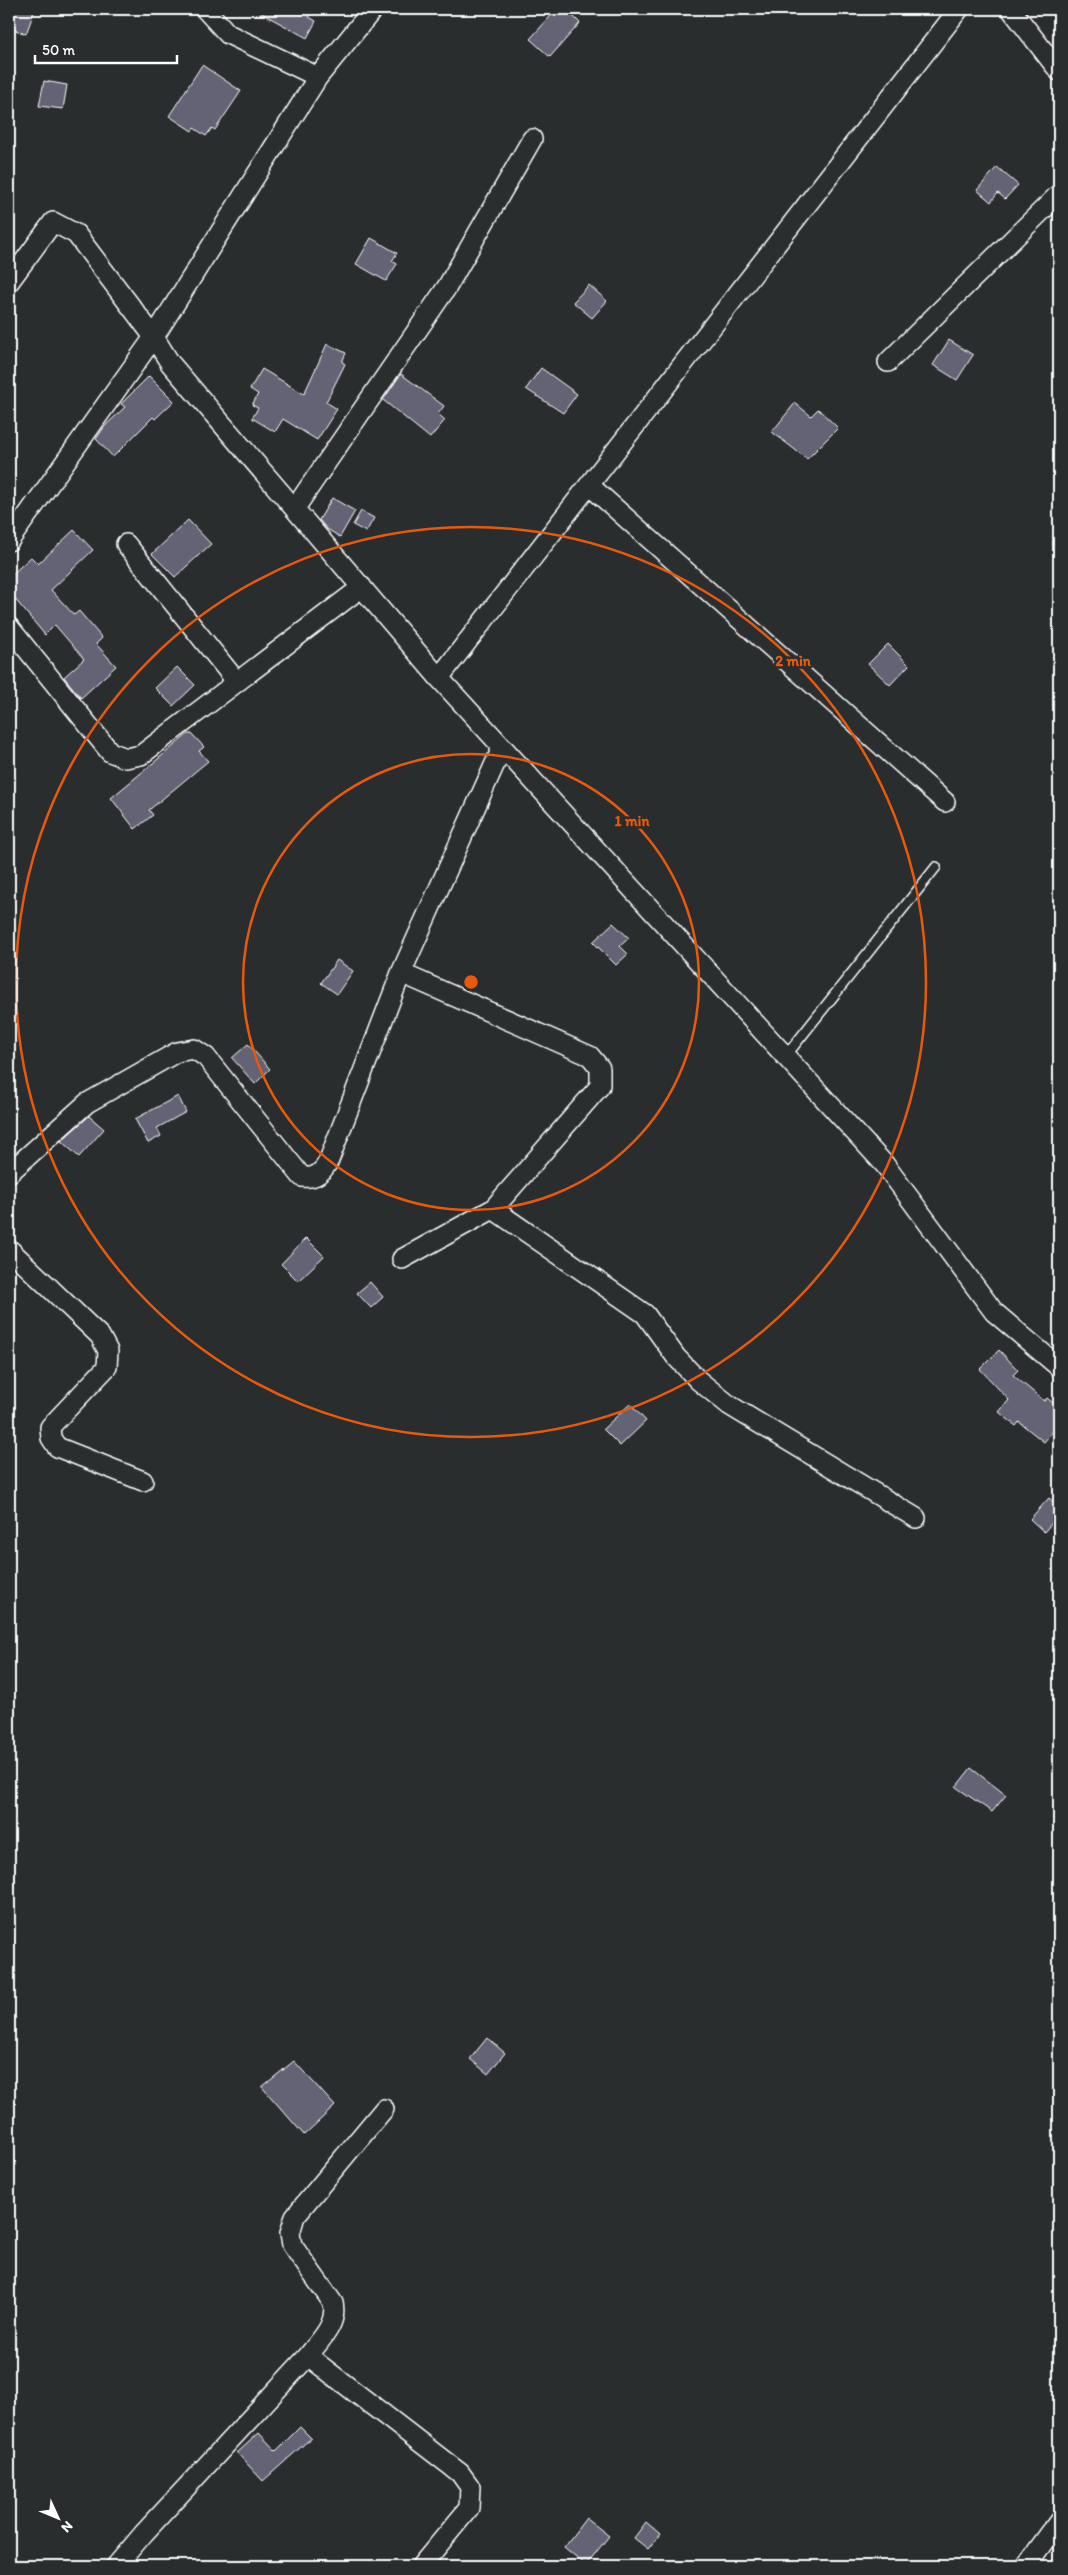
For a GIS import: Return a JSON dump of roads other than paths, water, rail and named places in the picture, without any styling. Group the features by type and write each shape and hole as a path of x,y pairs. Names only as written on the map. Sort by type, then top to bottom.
{"street":[{"path":"205,9 228,34 318,77"},
{"path":"9,541 154,337 318,77 373,9"},
{"path":"439,678 959,9"},
{"path":"1011,9 1059,71"},
{"path":"295,508 447,287 532,139"},
{"path":"888,362 1059,194"},
{"path":"9,282 53,222 76,234 154,337 170,364 439,678 885,1165 994,1312 1059,1367"},
{"path":"588,485 945,802"},
{"path":"126,544 237,682"},
{"path":"9,627 110,752 126,758 141,755 362,587"},
{"path":"9,1173 87,1103 177,1052 194,1049 206,1057 302,1177 316,1176 325,1168 329,1160 401,973 502,748"},
{"path":"401,973 590,1056 600,1068 600,1086 493,1209 402,1259"},
{"path":"493,1209 645,1314 676,1357 698,1380 729,1405 916,1518"},
{"path":"9,1249 100,1336 108,1351 106,1367 50,1427 51,1438 57,1447 143,1481"},
{"path":"116,2566 144,2533 308,2356 331,2326 335,2313 333,2303 292,2245 290,2233 295,2216 384,2109"},
{"path":"308,2356 460,2473 470,2487 470,2508 421,2566"},
{"path":"1026,2566 1059,2521"}],"lane":[{"path":"785,1057 936,867"}]}
